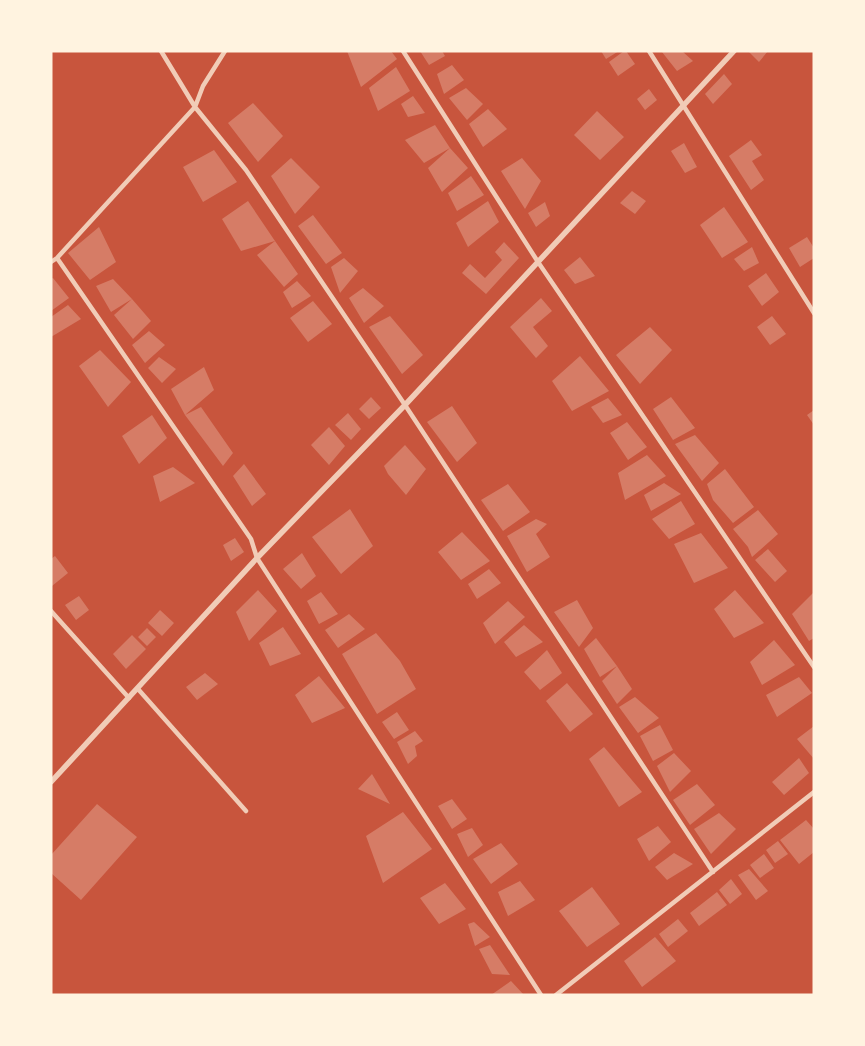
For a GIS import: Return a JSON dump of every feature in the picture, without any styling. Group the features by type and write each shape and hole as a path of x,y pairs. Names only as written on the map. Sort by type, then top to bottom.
{"street":[{"path":"161,51 195,107 246,170 405,405 713,872"},
{"path":"51,262 57,258 195,107 203,86 225,51"},
{"path":"403,51 538,262 814,667"},
{"path":"649,51 814,313"},
{"path":"51,782 257,558 405,405 734,51"},
{"path":"57,258 251,539 257,558 541,995"},
{"path":"51,611 129,698"},
{"path":"138,688 246,811"},
{"path":"556,995 814,792"}],"building":[{"path":"347,51 391,51 397,59 361,87"},
{"path":"420,51 442,51 445,56 429,65"},
{"path":"601,51 619,51 606,59"},
{"path":"626,51 635,64 618,76 609,62"},
{"path":"663,51 682,51 693,61 677,71"},
{"path":"748,51 768,51 759,62"},
{"path":"452,65 464,80 444,94 437,74"},
{"path":"396,67 410,91 378,111 369,88"},
{"path":"724,74 732,84 713,104 705,94"},
{"path":"466,88 483,104 467,120 449,98"},
{"path":"649,89 657,100 645,110 637,99"},
{"path":"413,96 425,113 408,117 401,104"},
{"path":"253,103 283,136 258,162 228,123"},
{"path":"488,109 507,129 483,147 469,124"},
{"path":"597,111 624,137 600,160 574,135"},
{"path":"435,125 450,148 424,163 405,140"},
{"path":"751,140 762,155 752,161 764,180 751,190 729,156"},
{"path":"684,143 697,167 685,173 671,151"},
{"path":"450,148 468,168 442,192 428,168"},
{"path":"214,150 237,182 203,202 183,167"},
{"path":"291,158 320,187 295,214 271,176"},
{"path":"522,158 541,181 525,209 501,171"},
{"path":"471,176 484,195 457,211 448,193"},
{"path":"632,191 646,201 635,214 620,203"},
{"path":"248,201 275,241 241,251 222,219"},
{"path":"488,201 499,222 468,247 456,223"},
{"path":"545,202 550,216 536,227 528,213"},
{"path":"724,207 748,242 722,258 700,225"},
{"path":"313,215 342,253 326,264 298,226"},
{"path":"99,227 116,262 90,280 68,253"},
{"path":"807,237 814,248 814,258 800,267 789,248"},
{"path":"275,241 298,274 284,287 257,255"},
{"path":"504,242 519,258 486,294 462,273 470,264 485,278 502,260 495,252"},
{"path":"752,247 759,263 744,271 734,259"},
{"path":"580,257 595,276 575,284 564,270"},
{"path":"344,258 358,271 340,293 331,267"},
{"path":"766,273 779,292 762,306 748,286"},
{"path":"53,278 69,298 51,311 51,279"},
{"path":"113,279 132,299 111,312 96,286"},
{"path":"297,281 311,296 292,308 283,292"},
{"path":"363,288 384,306 364,323 349,298"},
{"path":"541,298 552,311 533,327 548,346 536,358 510,327"},
{"path":"132,299 151,321 133,339 114,315"},
{"path":"313,301 332,324 308,342 290,318"},
{"path":"68,305 81,319 51,337 51,317"},
{"path":"390,316 423,355 402,374 369,327"},
{"path":"772,316 786,334 770,345 757,327"},
{"path":"650,327 672,350 640,384 616,355"},
{"path":"149,331 165,345 145,363 132,345"},
{"path":"100,350 131,382 108,407 79,366"},
{"path":"580,356 609,391 572,411 552,381"},
{"path":"159,357 176,369 162,383 148,368"},
{"path":"204,367 214,390 185,415 171,389"},
{"path":"371,397 381,408 369,419 359,409"},
{"path":"671,397 695,428 673,440 653,409"},
{"path":"608,398 622,415 603,423 591,407"},
{"path":"452,406 477,443 457,462 427,422"},
{"path":"201,407 233,453 223,466 185,415"},
{"path":"814,410 814,425 807,415"},
{"path":"348,413 361,429 351,440 335,425"},
{"path":"152,415 167,438 139,464 122,436"},
{"path":"627,422 647,447 628,460 610,433"},
{"path":"329,427 345,446 329,465 311,445"},
{"path":"695,435 719,463 702,481 675,444"},
{"path":"405,445 426,469 406,495 388,474 384,466"},
{"path":"647,455 666,476 625,500 618,473"},
{"path":"244,464 266,494 252,506 233,476"},
{"path":"173,467 195,483 160,502 153,476"},
{"path":"725,469 754,507 733,523 713,500 707,484"},
{"path":"664,483 681,494 651,511 644,495"},
{"path":"508,484 530,512 503,531 481,500"},
{"path":"681,501 695,524 669,539 652,519"},
{"path":"350,509 373,546 341,574 312,537"},
{"path":"758,510 778,534 752,557 748,547 733,529"},
{"path":"536,519 547,524 536,534 550,557 527,572 507,536"},
{"path":"462,532 490,561 461,580 438,552"},
{"path":"701,533 728,568 694,583 674,544"},
{"path":"235,538 244,552 231,561 223,545"},
{"path":"768,549 787,571 775,582 755,560"},
{"path":"302,553 316,576 301,589 283,569"},
{"path":"55,556 68,573 52,586 51,559"},
{"path":"489,569 501,583 477,599 468,584"},
{"path":"258,590 277,611 249,641 236,612"},
{"path":"735,590 764,623 734,638 714,609"},
{"path":"321,592 338,614 319,624 307,601"},
{"path":"814,592 814,638 809,641 792,614"},
{"path":"79,596 89,610 76,620 65,605"},
{"path":"577,600 593,628 579,647 554,612"},
{"path":"508,601 525,617 495,644 483,623"},
{"path":"160,610 174,623 162,636 148,623"},
{"path":"349,614 365,629 338,648 325,630"},
{"path":"524,625 543,642 516,657 504,642"},
{"path":"283,627 301,654 270,666 259,643"},
{"path":"147,628 156,637 147,646 138,637"},
{"path":"376,633 400,661 416,689 377,714 342,654"},
{"path":"132,635 146,649 126,669 113,654"},
{"path":"596,638 617,666 600,677 584,649"},
{"path":"774,640 795,665 762,685 750,662"},
{"path":"547,650 562,673 540,690 524,672"},
{"path":"617,666 632,689 617,704 602,681"},
{"path":"205,673 218,684 197,700 186,687"},
{"path":"319,676 345,708 312,723 295,695"},
{"path":"799,677 812,693 777,717 766,695"},
{"path":"567,683 593,714 570,732 546,701"},
{"path":"635,697 659,718 638,733 619,707"},
{"path":"397,712 409,730 394,739 382,722"},
{"path":"660,725 673,750 653,761 640,736"},
{"path":"814,726 814,759 797,739"},
{"path":"415,731 423,741 415,746 417,756 408,764 397,742"},
{"path":"604,747 642,792 619,807 589,759"},
{"path":"674,753 691,771 670,792 657,766"},
{"path":"799,758 809,773 784,795 772,782"},
{"path":"372,774 390,804 358,789"},
{"path":"697,784 715,805 690,825 673,800"},
{"path":"452,799 467,819 452,829 438,806"},
{"path":"97,804 137,837 81,900 51,873 51,855"},
{"path":"403,812 432,849 383,883 366,836"},
{"path":"719,813 736,829 711,854 694,829"},
{"path":"806,820 814,829 814,852 799,864 780,840"},
{"path":"658,826 671,842 649,861 637,839"},
{"path":"472,828 483,845 468,857 457,834"},
{"path":"778,841 788,854 775,863 766,850"},
{"path":"501,843 518,864 491,884 473,859"},
{"path":"674,853 693,864 667,880 655,867"},
{"path":"764,854 774,868 760,878 750,865"},
{"path":"749,869 768,891 756,900 738,875"},
{"path":"731,879 742,894 730,904 719,890"},
{"path":"520,881 535,900 508,916 498,892"},
{"path":"445,883 466,909 439,924 420,898"},
{"path":"592,887 620,924 587,947 559,911"},
{"path":"717,892 727,905 699,926 690,913"},
{"path":"678,919 688,931 668,947 659,934"},
{"path":"474,922 490,937 475,946 468,924"},
{"path":"655,937 676,961 642,987 624,961"},
{"path":"490,945 510,975 492,974 479,949"},
{"path":"511,981 524,995 491,995"}]}
